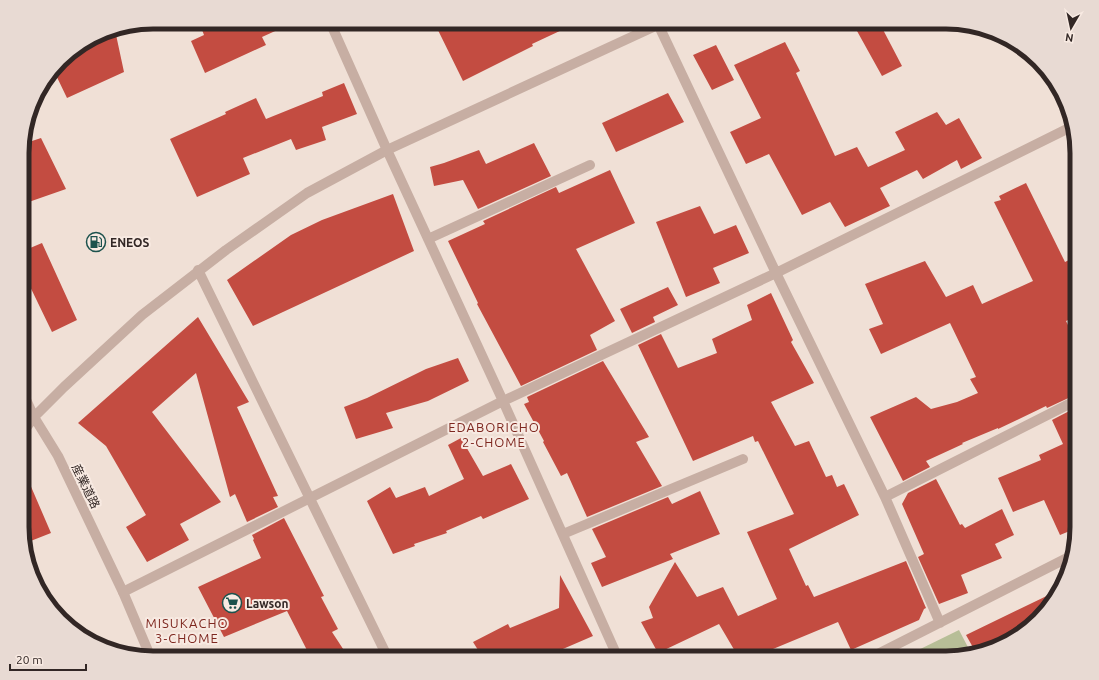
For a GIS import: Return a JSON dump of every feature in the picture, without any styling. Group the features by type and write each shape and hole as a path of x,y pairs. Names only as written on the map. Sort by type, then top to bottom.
{"street":[{"path":"333,29 387,150 503,401 615,651"},
{"path":"29,423 34,416 137,320 198,270 307,192 387,150 647,29"},
{"path":"663,29 776,273 885,497 940,623"},
{"path":"123,592 503,401 776,273 1067,129"},
{"path":"428,239 590,164"},
{"path":"198,270 385,651"},
{"path":"885,497 1070,404"},
{"name":"産業道路","path":"29,406 58,456 123,592 148,651"},
{"path":"563,534 743,458"},
{"path":"884,651 1066,559"}],"green space":[{"path":"959,630 969,649 954,651 916,651"}],"building":[{"path":"202,29 280,29 262,37 266,45 205,73 191,41 204,35"},
{"path":"437,29 564,29 532,44 533,46 463,81"},
{"path":"856,29 883,29 902,66 882,76"},
{"path":"116,35 124,72 67,98 56,76 60,71 84,50 106,38"},
{"path":"785,42 800,71 796,73 835,156 857,147 868,167 905,150 895,132 937,112 946,125 959,118 982,158 961,169 957,160 923,179 917,170 880,188 890,206 845,227 830,202 802,215 769,154 746,164 730,132 761,118 734,65"},
{"path":"716,45 734,80 712,90 693,55"},
{"path":"344,83 357,114 322,127 326,140 296,150 291,139 243,158 250,174 197,197 170,139 226,114 225,112 256,98 266,119 323,96 322,92"},
{"path":"668,93 684,122 616,152 602,123"},
{"path":"41,138 66,189 29,202 29,153 30,142"},
{"path":"534,143 551,176 478,209 463,180 434,186 430,167 479,150 486,164"},
{"path":"610,170 635,223 576,249 615,321 590,335 597,350 521,386 477,304 478,303 448,241 485,224 483,221 556,187 559,193"},
{"path":"1026,183 1065,262 1070,260 1070,319 1066,321 1070,329 1070,397 1047,408 1046,406 998,429 962,443 963,444 926,461 930,467 903,481 870,417 916,397 931,409 957,402 978,393 970,379 976,377 950,323 881,354 869,329 883,324 865,284 925,261 946,297 973,285 982,304 1033,281 994,202 1001,200 999,196"},
{"path":"393,194 414,251 253,326 227,280 291,235 322,220"},
{"path":"700,206 714,234 736,225 749,253 713,268 720,283 686,297 656,222"},
{"path":"42,243 77,320 52,332 29,284 29,248"},
{"path":"668,287 678,305 653,317 655,322 632,333 620,309"},
{"path":"771,293 793,340 791,342 814,383 771,402 795,446 809,441 826,477 832,475 837,487 844,484 859,515 789,549 806,586 808,585 814,597 906,561 926,608 924,609 919,620 851,650 838,622 773,649 774,651 735,651 719,624 662,651 657,651 641,622 653,618 649,607 675,562 697,597 723,587 738,616 777,599 747,532 794,514 758,441 755,442 753,436 693,461 638,345 661,334 678,368 717,353 712,339 752,320 747,305"},
{"path":"198,317 249,402 237,407 278,496 273,497 278,507 247,522 235,494 230,497 196,373 152,412 221,502 180,524 189,540 147,562 126,527 146,515 106,446 78,423"},
{"path":"458,358 469,381 428,401 386,413 393,428 356,439 344,407 367,398 426,369"},
{"path":"603,361 649,437 636,442 662,486 587,517 567,473 561,476 524,404 529,402 527,397"},
{"path":"1070,411 1070,531 1060,535 1044,500 1013,512 998,478 1041,460 1039,455 1063,444 1052,420"},
{"path":"461,438 483,476 511,464 529,499 483,519 481,516 446,531 447,533 414,544 415,546 393,554 367,501 390,487 396,498 425,487 429,496 464,479 448,445"},
{"path":"936,479 960,525 962,524 965,528 1002,509 1014,535 995,544 1002,558 961,575 968,593 939,604 918,557 924,554 902,504 908,493"},
{"path":"29,482 51,533 30,541"},
{"path":"700,491 720,534 670,554 673,559 602,587 591,563 606,557 592,529 668,497 672,504"},
{"path":"284,518 324,596 321,597 338,629 332,632 344,651 307,651 287,611 224,637 198,587 261,558 252,535"},
{"path":"560,575 593,636 558,651 479,651 473,642 508,624 510,628 559,608"},
{"path":"1050,594 1034,615 1008,634 993,642 973,648 966,635"}],"place":[{"name":"ENEOS","path":"96,242"},
{"name":"Lawson","path":"232,603"}],"district":[{"name":"EDABORICHO 2-CHOME","path":"494,434"},
{"name":"MISUKACHO 3-CHOME","path":"187,630"}]}
